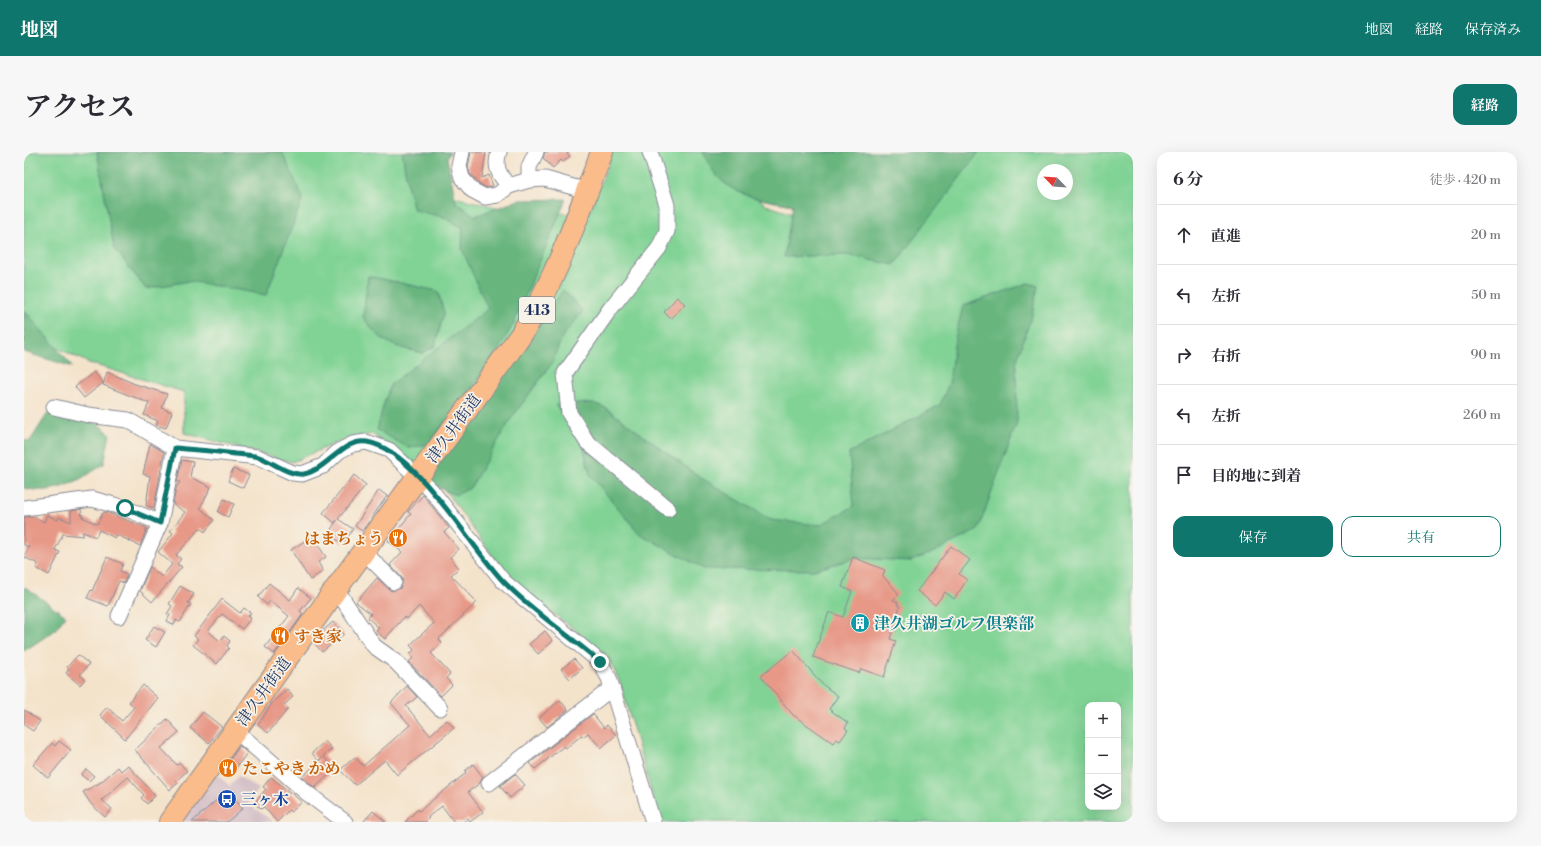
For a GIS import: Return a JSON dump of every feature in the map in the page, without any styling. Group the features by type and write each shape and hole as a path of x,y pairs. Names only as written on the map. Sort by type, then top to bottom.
{"highway":[{"name":"津久井街道","path":"170,822 363,551 521,335 539,306 551,282 602,152"}],"street":[{"path":"462,152 459,166 462,178 472,190 485,197 497,195 508,186 529,180 545,179 587,191"},
{"path":"499,152 496,160 498,174 508,186"},
{"path":"529,180 529,167 536,152"},
{"path":"650,152 667,205 667,231 659,248 610,309 565,373 569,413 587,442 668,509"},
{"path":"54,407 88,415 128,420 175,448 258,457 293,473 302,474 323,466 339,451 353,444 366,442 389,450 431,490 503,581 600,662 609,678 653,822"},
{"path":"119,616 160,523 175,448"},
{"path":"24,508 92,500 125,508 160,523"},
{"path":"363,551 394,582"},
{"path":"336,589 374,646 394,661 440,708"},
{"path":"489,783 612,688"},
{"path":"235,730 308,793 345,822"}],"shaded area":[{"path":"215,773 230,786 238,776 259,789 248,804 274,822 181,822"}],"green space":[{"path":"24,152 425,152 437,193 505,209 588,215 613,152 704,152 766,205 846,232 942,152 1133,152 1133,822 660,822 620,682 607,656 522,590 495,559 439,482 372,434 343,440 292,462 184,433 184,392 89,363 24,332"},
{"path":"97,152 282,152 303,198 266,295 189,281 146,289 114,248"},
{"path":"402,152 450,152 447,158 456,202 475,216 519,200 566,199 513,325 492,360 429,444 409,448 377,430 391,384 488,309 462,249 463,228 444,217 414,210 408,188"},
{"path":"703,152 979,152 894,265 847,255 784,257 793,205 752,197 734,189 717,176"},
{"path":"368,276 438,291 444,313 435,346 423,353 413,351 396,346 376,333 363,317"},
{"path":"1028,283 1038,286 1032,315 1016,363 1017,422 978,530 932,553 911,561 855,558 815,570 704,569 640,534 590,475 583,446 556,405 593,403 606,408 698,476 771,520 820,525 854,506 849,453 940,405 949,383 955,338 963,306"},
{"path":"563,290 583,311 562,337 552,363 511,419 470,488 456,495 423,481 526,346"},
{"path":"24,310 73,367 24,352"},
{"path":"50,410 97,423 110,434 104,464 76,481 56,488 35,490 24,488 24,440 30,441"},
{"path":"25,587 66,616 54,631 24,651 24,588"}],"building":[{"path":"471,152 486,152 482,178 489,175 493,186 487,188 478,183 470,174 468,167"},
{"path":"545,152 569,152 567,154 570,156 563,162 561,160 553,168 543,158"},
{"path":"677,297 685,304 671,319 664,312"},
{"path":"94,372 103,383 84,398 75,387"},
{"path":"107,372 135,384 167,394 162,408 172,412 166,428 156,425 158,421 144,415 149,403 103,385"},
{"path":"150,444 164,452 154,508 146,506 150,476 143,474"},
{"path":"182,460 193,462 190,477 211,487 200,508 214,520 205,532 200,528 176,555 181,559 177,564 182,567 152,602 140,591 150,567 162,577 172,564 158,552 173,533 170,531 185,512 173,504 176,488 180,482 177,481"},
{"path":"233,469 249,475 243,488 228,481"},
{"path":"354,475 366,485 338,519 353,529 343,544 328,534 337,520 335,523 323,513"},
{"path":"379,490 387,496 362,531 355,526"},
{"path":"423,495 449,528 444,532 459,549 450,557 459,568 451,575 477,602 439,639 442,643 431,653 450,674 446,678 452,685 441,696 409,662 413,658 410,654 414,650 410,645 434,623 419,606 407,619 404,617 385,639 376,631 379,628 368,618 371,614 356,602 377,578 391,591 401,588 403,579 390,565 402,552 388,541 411,514 408,512"},
{"path":"224,499 234,504 228,517 218,512"},
{"path":"81,509 82,517 97,524 103,513 106,512 147,528 140,546 117,535 115,538 99,530 96,537 83,532 83,536 63,534 55,550 60,552 49,575 36,568 38,564 24,557 29,547 24,545 24,517 34,517 44,522 47,515 58,520 59,517 71,522 71,511"},
{"path":"312,536 326,557 318,562 323,571 310,580 291,550"},
{"path":"951,546 970,560 959,574 967,580 954,599 945,592 935,605 917,591"},
{"path":"107,557 123,564 120,571 127,574 124,583 119,581 108,606 87,598 91,590 92,591"},
{"name":"津久井湖ゴルフ倶楽部","path":"853,557 885,570 883,576 899,594 893,600 898,602 897,605 900,606 890,639 896,641 884,677 861,669 859,673 813,657 829,612 843,617 852,591 842,587"},
{"path":"269,583 290,600 298,588 311,598 300,611 303,614 274,654 265,647 289,616 270,601 267,605 258,597"},
{"path":"180,586 194,594 188,603 191,604 180,622 176,620 174,625 167,621 170,615 167,614 172,606 169,604"},
{"path":"222,599 240,613 244,608 251,613 248,616 251,618 242,629 222,614 208,631 220,641 224,636 230,641 227,646 229,648 217,664 193,645 198,639 194,636"},
{"path":"333,622 344,634 322,652 313,642 319,634"},
{"path":"154,626 165,632 156,647 145,640"},
{"path":"545,631 553,641 538,654 529,644"},
{"path":"793,650 822,684 838,696 829,709 848,723 845,728 848,730 840,741 836,739 833,743 793,715 761,676"},
{"path":"78,655 89,664 80,675 85,679 80,685 66,673 69,669 67,667"},
{"path":"574,659 582,668 570,679 561,669"},
{"path":"143,685 158,698 125,739 100,715 107,707 122,721 134,707 129,702"},
{"path":"407,686 417,697 406,706 430,735 447,720 454,728 397,775 385,760 355,785 340,770 355,757 363,766 410,725 391,703"},
{"path":"287,689 293,697 284,705 288,709 268,733 258,725 272,703"},
{"path":"560,700 568,710 547,727 539,718"},
{"path":"24,710 40,721 33,731 24,725"},
{"path":"203,712 222,727 209,743 190,728"},
{"path":"593,714 604,728 607,725 616,735 601,748 588,733 583,737 582,735 566,748 564,746 535,769 530,763"},
{"path":"167,719 179,732 161,748 177,765 180,763 187,771 176,781 178,783 170,790 135,750"},
{"path":"59,741 71,750 48,778 33,765 52,743 55,746"},
{"path":"325,741 332,749 323,756 335,769 315,788 302,777 322,758 318,761 312,753"},
{"path":"240,746 247,753 230,776 222,770"},
{"path":"473,764 483,777 480,783 468,792 483,812 470,822 468,818 463,822 454,822 442,806 428,817 429,818 425,822 405,822 418,809 419,811 466,773 465,771"},
{"path":"128,765 155,796 147,804 141,798 144,795 128,777 102,800 112,809 105,817 91,804 83,792 101,782 118,767 121,771"},
{"path":"86,769 94,776 89,781 81,775"},
{"path":"515,774 525,785 510,798 500,786"},
{"path":"271,777 302,802 291,812 289,810 277,822 264,807 261,809 254,803 266,789 263,787"},
{"name":"三ヶ木","path":"228,790 243,808 227,822 192,822"},
{"path":"373,811 386,822 363,822"}],"place":[{"name":"はまちょう","path":"398,538"},
{"name":"津久井湖ゴルフ倶楽部","path":"860,623"},
{"name":"すき家","path":"280,636"},
{"name":"たこやき かめ","path":"228,768"},
{"name":"三ヶ木","path":"227,799"}],"route":[{"path":"125,508 160,523 175,448 258,457 293,473 302,474 314,471 323,466 339,451 353,444 366,442 379,445 389,450 431,490 503,581 600,662"}]}
